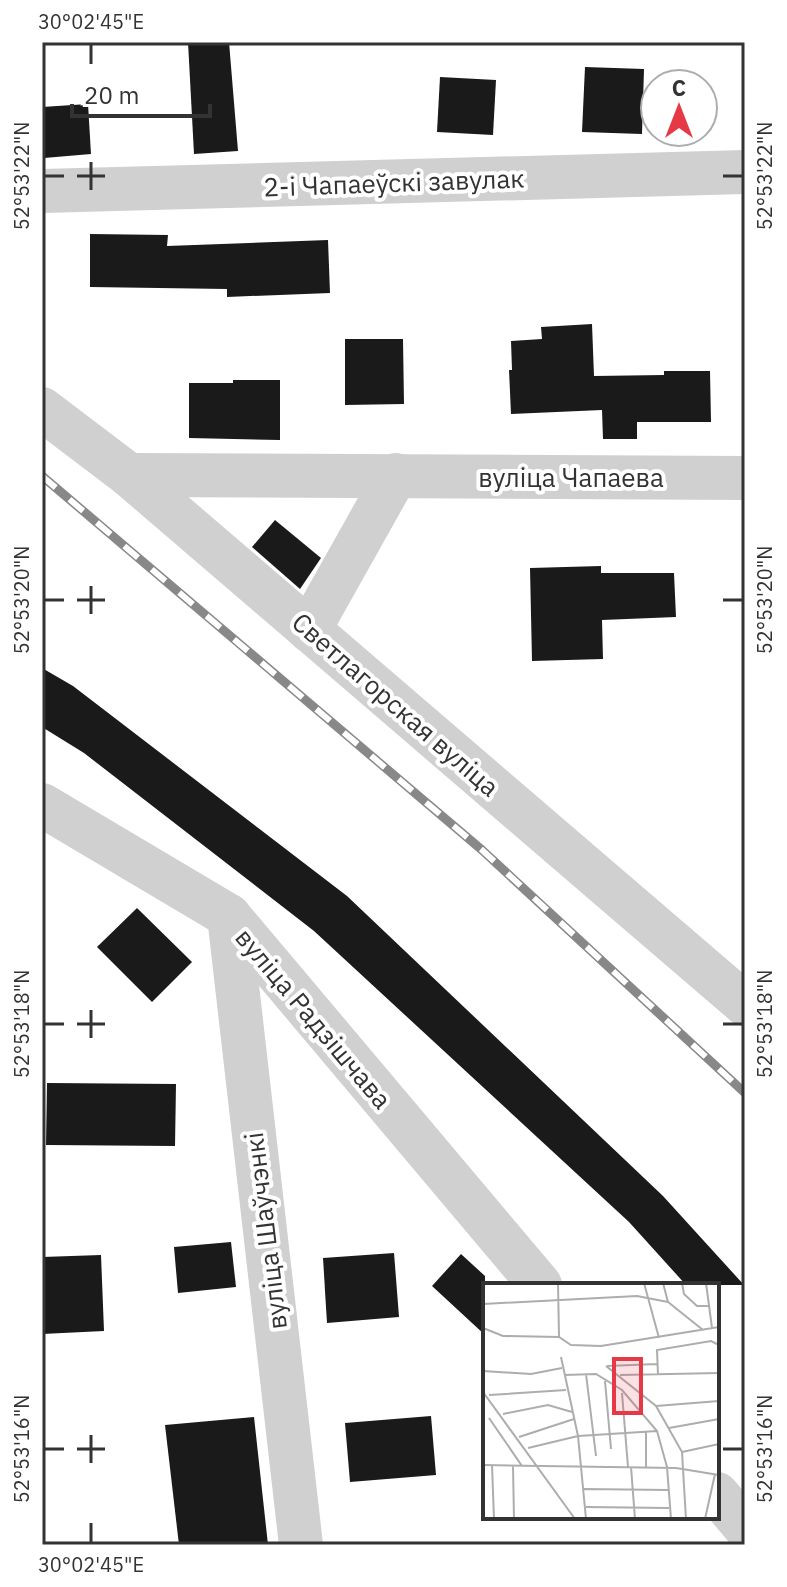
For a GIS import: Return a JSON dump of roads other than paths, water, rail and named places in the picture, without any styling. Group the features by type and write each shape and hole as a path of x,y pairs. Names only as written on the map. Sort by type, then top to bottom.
{"street":[{"name":"2-і Чапаеўскі завулак","path":"42,191 745,172"},
{"name":"Светлагорская вуліца","path":"42,409 129,475 745,1004"},
{"name":"вуліца Чапаева","path":"129,475 745,478"},
{"path":"309,630 396,475"},
{"name":"вуліца Радзішчава","path":"42,805 229,916 538,1283"},
{"name":"вуліца Шаўчэнкі","path":"229,916 301,1545"},
{"path":"719,1496 745,1527"}],"railway":[{"path":"42,476 482,850 745,1093"}]}
